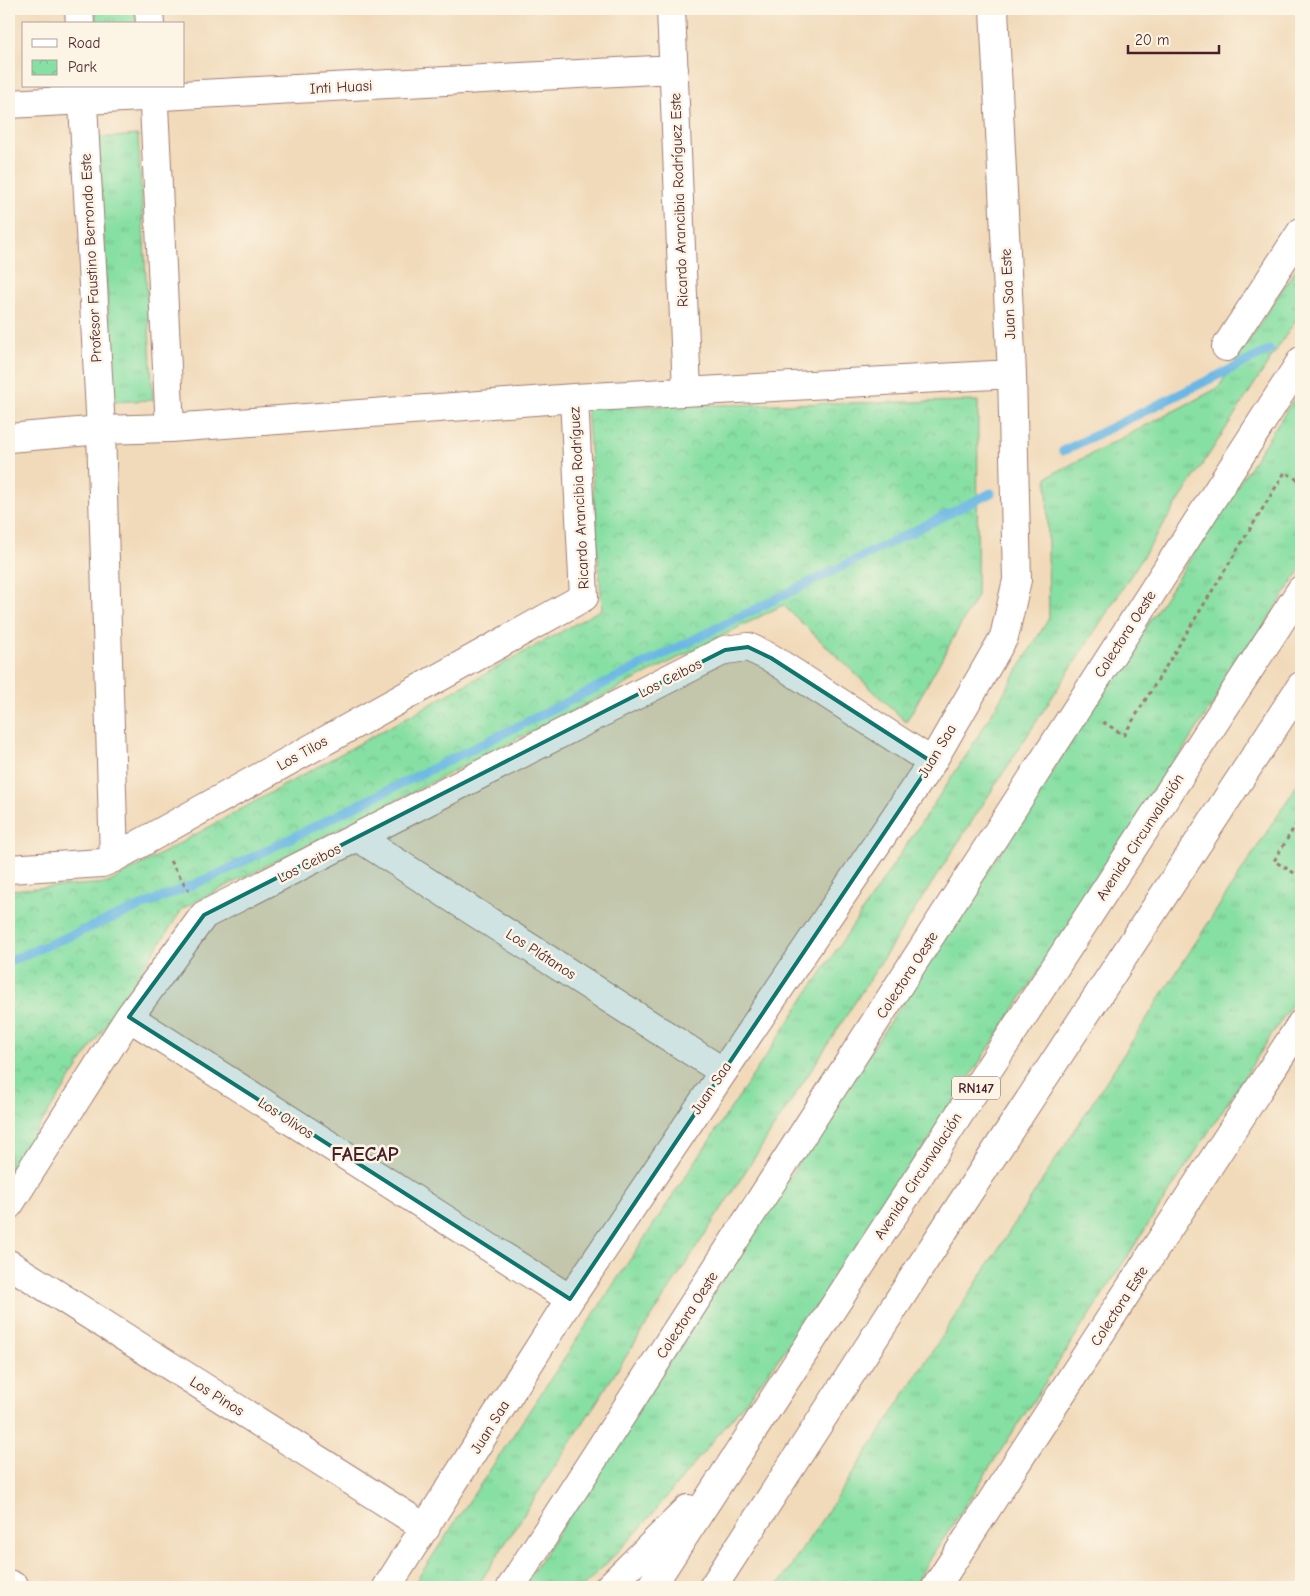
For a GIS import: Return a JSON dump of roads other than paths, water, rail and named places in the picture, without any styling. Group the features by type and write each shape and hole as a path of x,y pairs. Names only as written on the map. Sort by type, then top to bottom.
{"main road":[{"path":"79,9 80,22"},
{"path":"149,9 150,22"},
{"name":"Ricardo Arancibia Rodríguez Este","path":"670,9 688,391"},
{"name":"Juan Saa Este","path":"994,9 1012,374 1017,580"},
{"name":"Inti Huasi","path":"9,104 82,93 674,69"},
{"path":"153,91 170,428"},
{"name":"Profesor Faustino Berrondo Este","path":"82,93 101,430 114,858"},
{"path":"1226,347 1301,232"},
{"name":"Colectora Oeste","path":"511,1587 1301,362"},
{"path":"9,438 574,398 1012,374"},
{"name":"Ricardo Arancibia Rodríguez","path":"574,398 584,598"},
{"name":"Juan Saa","path":"387,1587 570,1299 932,762 1004,637 1017,580"},
{"name":"Avenida Circunvalación","path":"650,1587 1301,590"},
{"name":"Los Tilos","path":"9,870 102,863 114,858 584,598"},
{"name":"Los Ceibos","path":"9,1205 129,1017 204,915 359,838 725,650 748,647 771,658 932,762"},
{"path":"714,1587 948,1224 1301,686"},
{"name":"Los Plátanos","path":"359,838 722,1071"},
{"name":"Los Olivos","path":"129,1017 570,1299"},
{"name":"Colectora Este","path":"936,1587 1301,1024"},
{"name":"Los Pinos","path":"9,1264 426,1528"},
{"path":"609,1587 724,1473"},
{"path":"737,1587 752,1528"},
{"path":"9,1584 14,1587"}],"waterway":[{"path":"1063,451 1270,350"},
{"path":"9,961 214,876 991,493"}],"district":[{"name":"FAECAP","path":"365,1154"}]}
